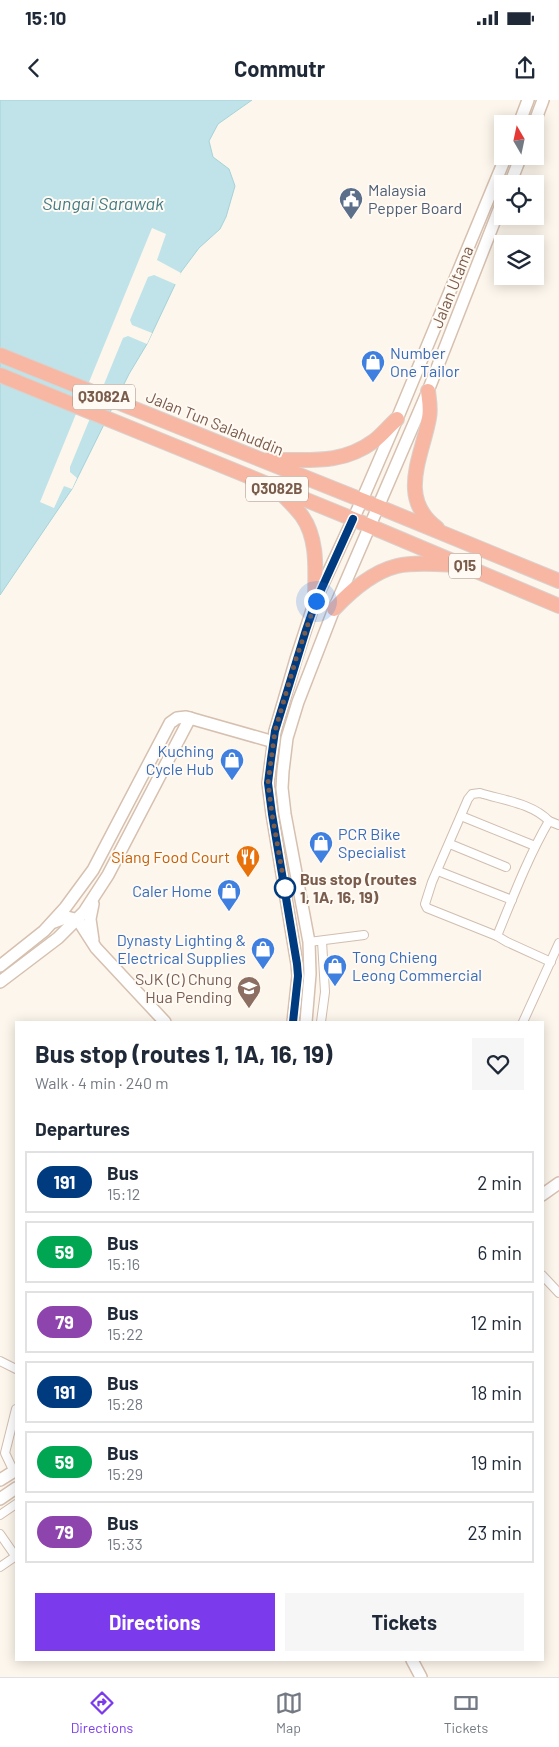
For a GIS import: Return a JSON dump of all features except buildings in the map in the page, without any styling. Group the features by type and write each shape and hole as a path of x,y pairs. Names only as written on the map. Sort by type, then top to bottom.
{"highway":[{"name":"Jalan Tun Salahuddin","path":"0,355 362,500"},
{"name":"Q3082B","path":"0,375 353,519"},
{"path":"428,391 430,416 415,473 415,492 420,509 425,517 446,535"},
{"path":"262,460 324,460 349,455 375,440 397,419"},
{"path":"278,490 302,516 310,532 314,551 316,601"},
{"name":"Q15","path":"362,500 559,581"},
{"name":"Q15","path":"353,519 559,606"},
{"path":"334,609 347,595 364,582 374,575 391,568 410,564 463,565"}],"main road":[{"path":"522,115 528,100"},
{"path":"537,115 543,100"},
{"name":"Jalan Utama","path":"293,1021 298,976 296,955 268,783 274,742 296,659 316,601 397,419 502,165"},
{"name":"Jalan Utama","path":"306,1021 310,974 309,942 285,814 283,771 287,738 298,702 334,609 428,391 494,222"},
{"path":"49,926 94,870 170,723 177,718 186,717 274,742"},
{"path":"0,982 58,938 78,920 108,875 190,718"},
{"path":"95,896 90,918 96,948"},
{"path":"0,966 49,926 67,916 78,920 96,948 165,1021"},
{"path":"58,938 74,935 96,948"},
{"path":"544,1194 559,1183"},
{"path":"0,1480 15,1471"},
{"path":"0,1499 15,1489"},
{"path":"413,1661 421,1677"}],"street":[{"path":"551,962 497,936 425,906 432,882 468,799 472,794 480,793 526,806 542,813 549,821 559,825"},
{"path":"461,816 535,846"},
{"path":"497,936 535,846 549,821"},
{"path":"450,844 506,867"},
{"path":"438,871 512,900"},
{"path":"309,942 364,935"},
{"path":"321,1021 325,992 322,940"},
{"path":"523,1021 559,943"},
{"path":"544,1277 559,1293"},
{"path":"0,1361 15,1368"},
{"path":"15,1414 5,1453 15,1471"},
{"path":"0,1515 15,1505"},
{"path":"0,1534 15,1555"},
{"path":"0,1567 15,1557"}],"water":[{"name":"Sungai Sarawak","path":"0,100 252,100 218,124 209,141 213,157 229,169 235,186 226,217 220,229 199,248 181,272 147,344 129,374 72,489 0,595"}],"pier":[{"path":"152,228 166,234 157,260 181,273 177,285 154,275 148,277 130,320 132,325 152,333 147,344 128,336 123,338 70,467 70,472 77,478 72,489 64,486 54,508 40,502"}],"bus line":[{"name":"191","path":"293,1021 298,976 297,964 268,783 275,731 296,659 316,601 353,519"}],"place":[{"name":"Malaysia Pepper Board","path":"351,220"},
{"name":"Number One Tailor","path":"373,383"},
{"name":"Kuching Cycle Hub","path":"232,781"},
{"name":"PCR Bike Specialist","path":"321,864"},
{"name":"Siang Food Court","path":"248,878"},
{"name":"Bus stop (routes 1, 1A, 16, 19)","path":"285,888"},
{"name":"Caler Home","path":"229,912"},
{"name":"Dynasty Lighting & Electrical Supplies","path":"263,970"},
{"name":"Tong Chieng Leong Commercial","path":"335,987"},
{"name":"SJK (C) Chung Hua Pending","path":"249,1009"}],"route":[{"path":"285,888 268,783 275,731 296,659 316,601"}]}
